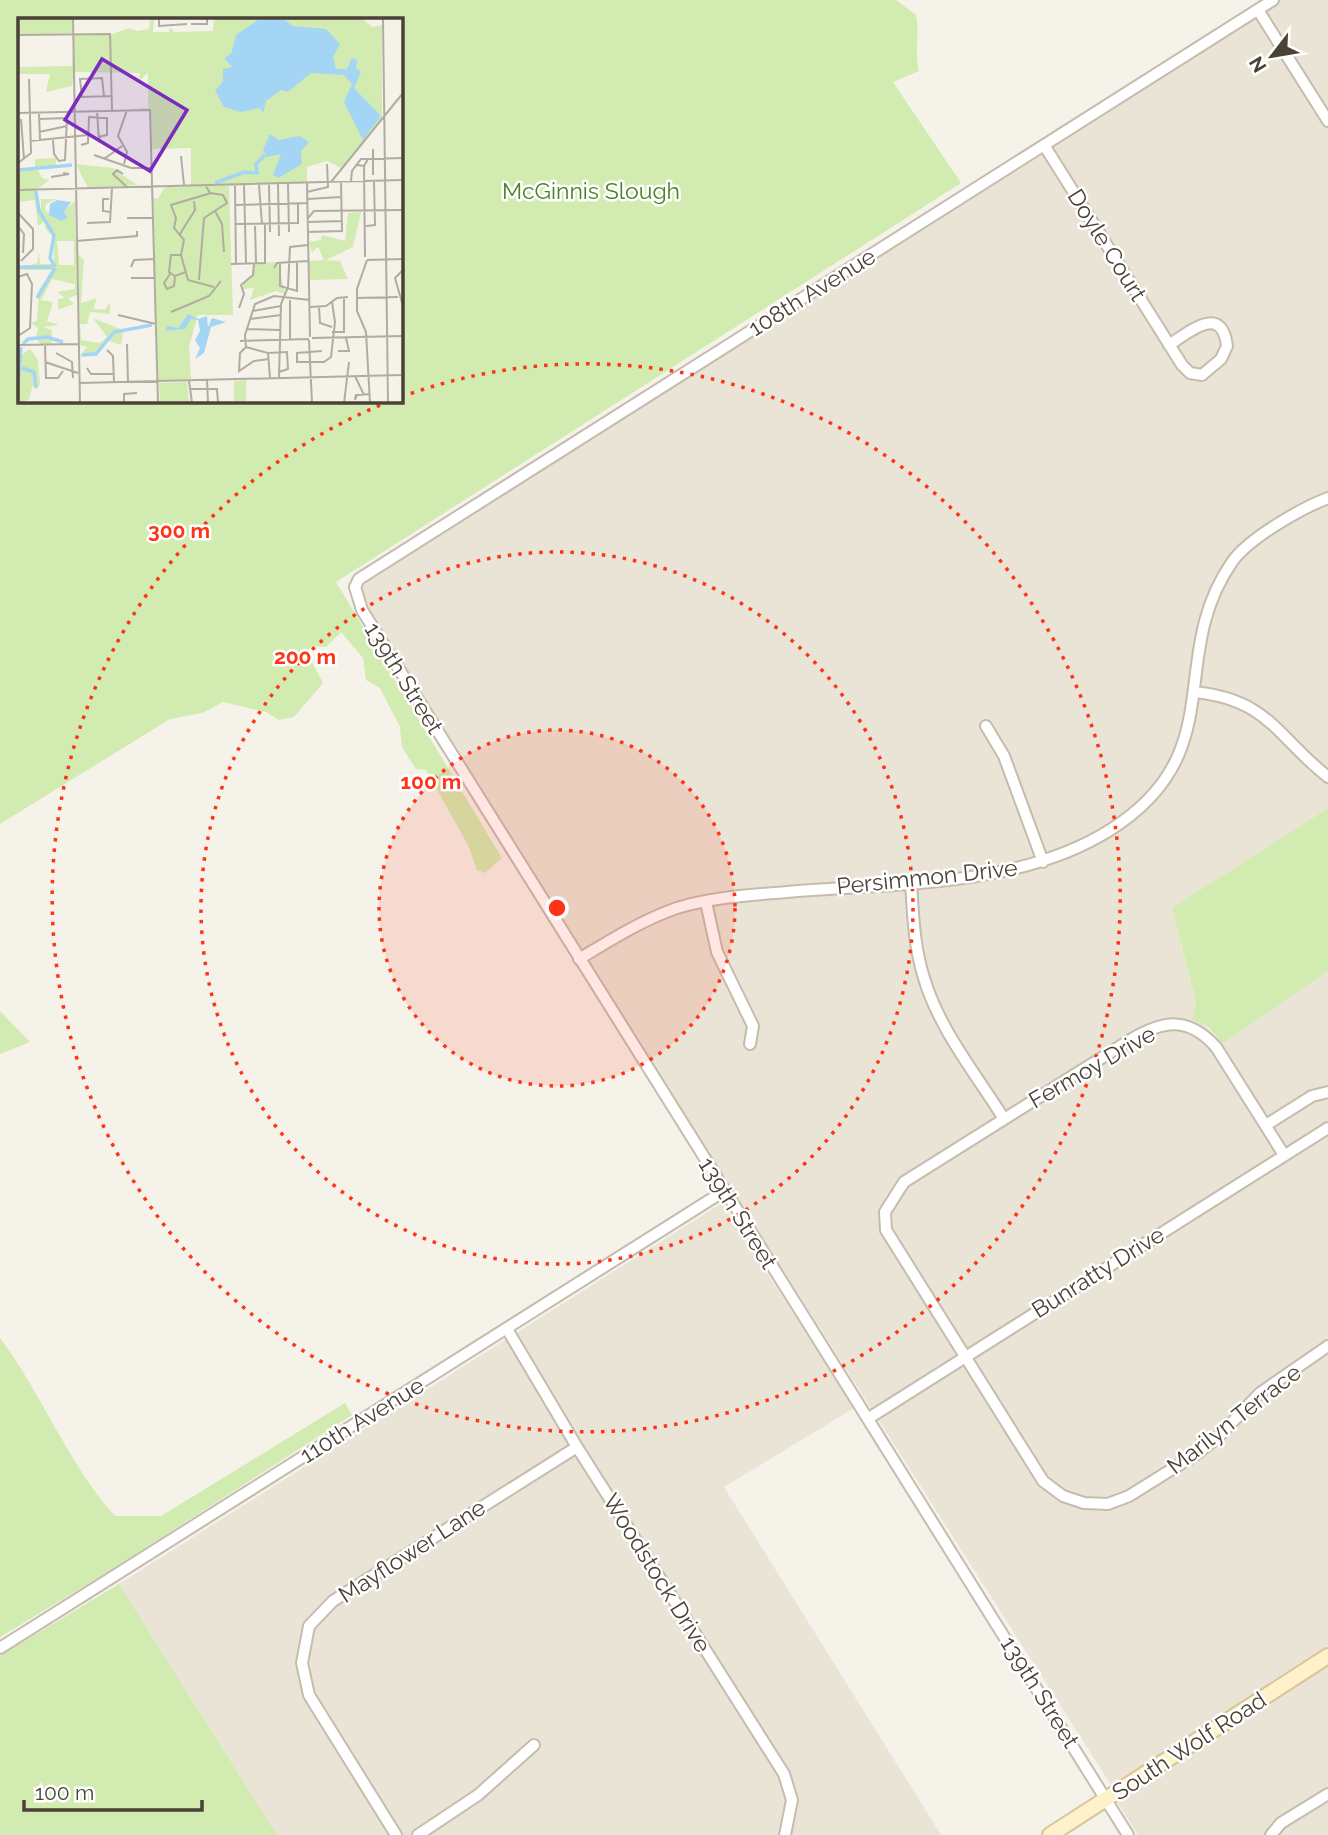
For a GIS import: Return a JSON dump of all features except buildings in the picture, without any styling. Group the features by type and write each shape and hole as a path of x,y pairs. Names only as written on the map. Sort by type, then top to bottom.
{"main road":[{"name":"South Wolf Road","path":"1050,1835 1328,1656"}],"street":[{"name":"108th Avenue","path":"355,587 359,579 1273,0"},
{"path":"1258,10 1328,121"},
{"name":"Doyle Court","path":"1044,145 1169,345 1182,365 1195,376 1210,370 1221,359 1227,346 1222,330 1216,323 1207,322 1169,345"},
{"name":"Persimmon Drive","path":"579,959 643,921 706,902 742,895 911,882 1014,870 1073,850 1110,831 1140,809 1161,788 1187,738 1205,619 1216,590 1234,560 1262,535 1328,498"},
{"name":"139th Street","path":"355,587 356,599 362,610 1128,1835"},
{"path":"1195,692 1220,695 1255,709 1328,777"},
{"path":"986,726 1008,766 1043,862"},
{"path":"911,882 915,939 924,978 940,1017 1004,1119"},
{"path":"706,902 718,952 753,1026 750,1044"},
{"name":"Fermoy Drive","path":"965,1357 886,1230 885,1212 904,1182 1151,1028 1185,1024 1203,1032 1216,1047 1284,1155"},
{"path":"1266,1125 1312,1097 1328,1091"},
{"name":"Bunratty Drive","path":"869,1418 1328,1128"},
{"name":"110th Avenue","path":"0,1648 724,1191"},
{"name":"Woodstock Drive","path":"507,1329 577,1447 784,1774 792,1800 790,1821 785,1835"},
{"name":"Marilyn Terrace","path":"965,1357 1043,1481 1071,1500 1108,1504 1129,1496 1198,1453 1219,1436 1260,1393 1328,1346"},
{"name":"Mayflower Lane","path":"396,1835 309,1695 302,1663 309,1626 333,1601 577,1447"},
{"path":"418,1835 478,1795 534,1745"},
{"path":"1271,1835 1281,1824 1328,1794"}],"shaded area":[{"path":"1282,0 1328,0 1328,808 1172,908 1200,1022 1223,1042 1328,971 1328,1648 1111,1785 364,605 359,585"},
{"path":"722,1203 854,1408 724,1487 941,1835 277,1835 119,1584"},
{"path":"1328,1656 1328,1835 1138,1835 1112,1794"}],"green space":[{"name":"McGinnis Slough","path":"0,0 896,0 916,15 919,71 893,82 961,183 336,582 502,858 485,873 477,870 468,845 426,770 416,769 402,747 400,727 380,688 366,680 363,658 341,632 326,647 313,646 306,651 323,683 294,717 279,720 266,712 223,702 202,713 170,719 0,824"},
{"path":"1328,808 1328,971 1223,1043 1208,1027 1192,1019 1196,1004 1172,908"},
{"path":"0,1011 30,1042 0,1054"},
{"path":"0,1338 83,1474 115,1516 161,1516 345,1403 352,1415 103,1575 0,1637"},
{"path":"119,1584 277,1835 0,1835 0,1656"}]}
